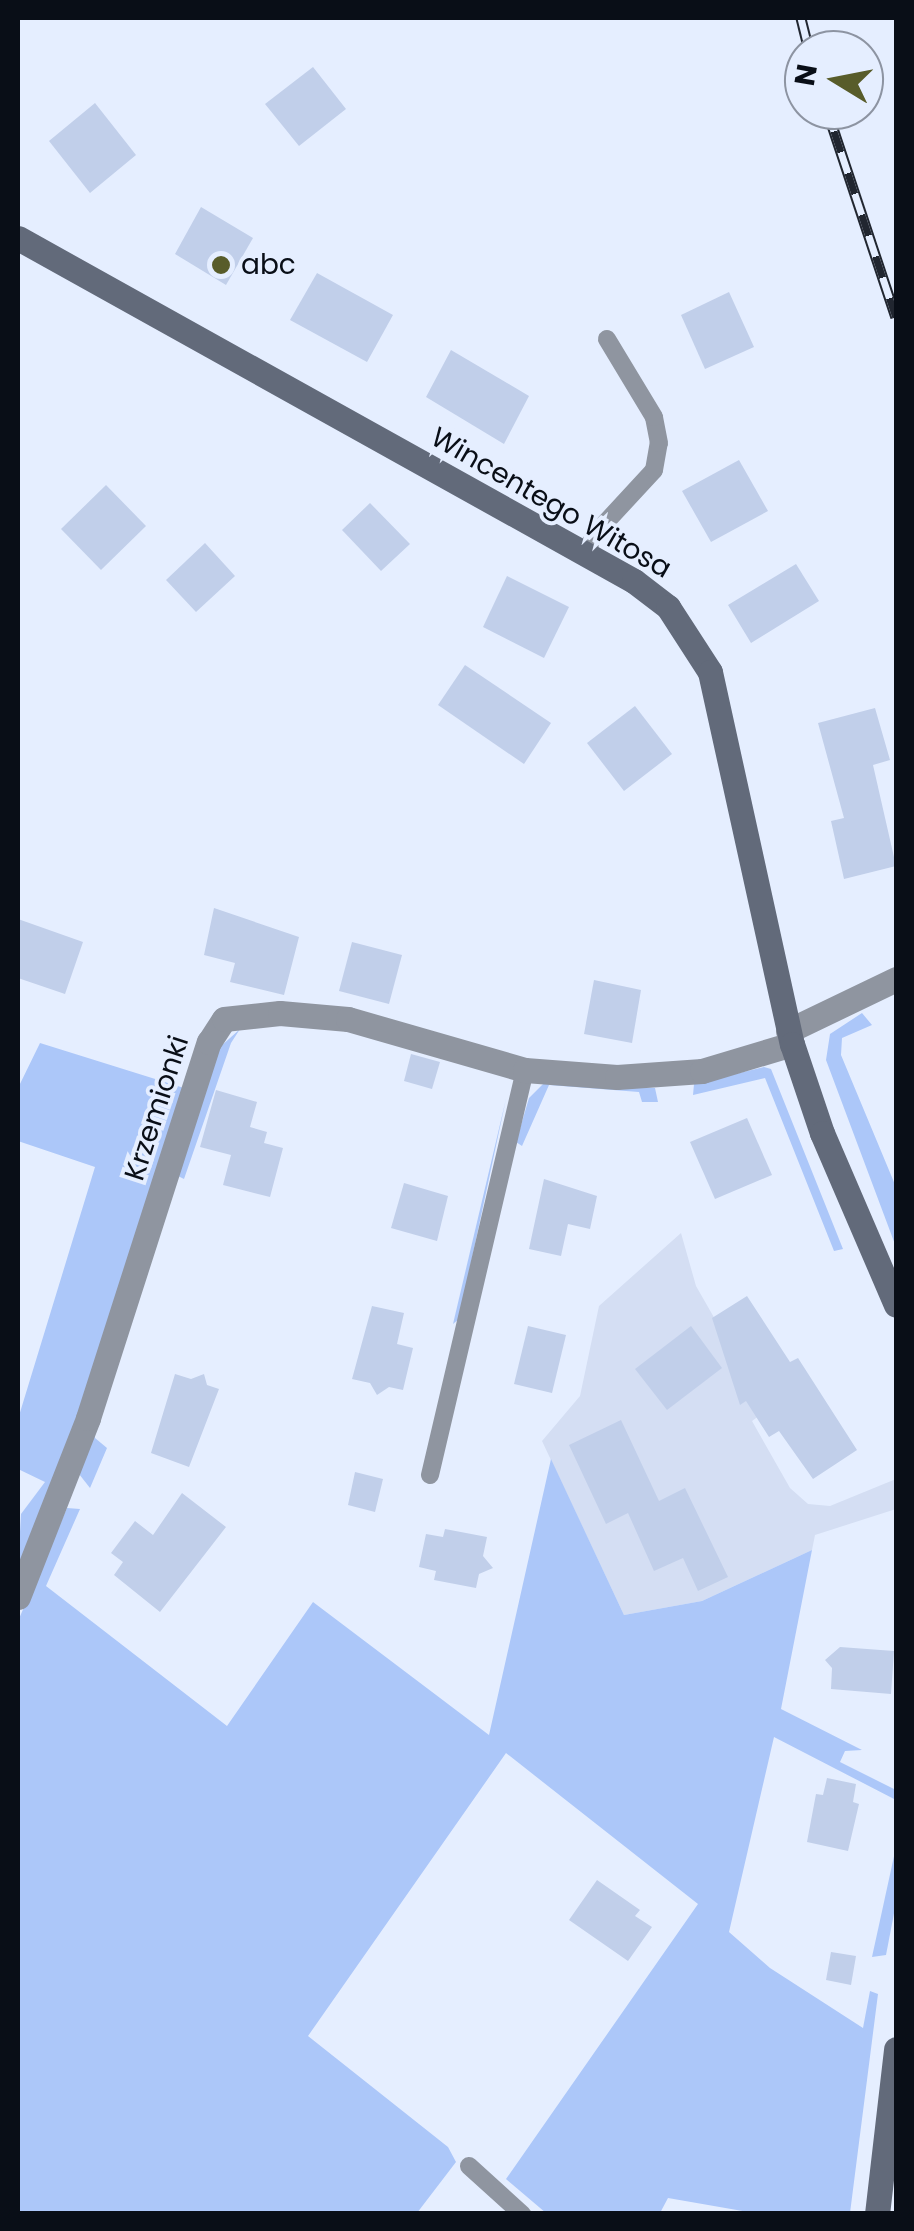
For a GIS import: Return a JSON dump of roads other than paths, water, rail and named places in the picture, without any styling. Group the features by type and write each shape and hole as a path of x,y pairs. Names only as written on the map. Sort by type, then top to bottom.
{"street":[{"name":"Wincentego Witosa","path":"18,238 585,553 668,607 710,672 790,1037 822,1134 896,1305"},
{"name":"Krzemionki","path":"18,1597 88,1418 210,1042 224,1019 280,1013 348,1019 525,1070 665,1077 790,1037 896,978"},
{"path":"876,2214 893,2101 896,2049"}],"lane":[{"path":"585,553 594,534 654,470 659,443 654,417 607,339"},
{"path":"430,1474 525,1070"},
{"path":"469,2166 522,2214"}],"railway":[{"path":"801,18 804,30"},
{"path":"834,130 896,317"}],"place":[{"name":"abc","path":"221,265"}]}
